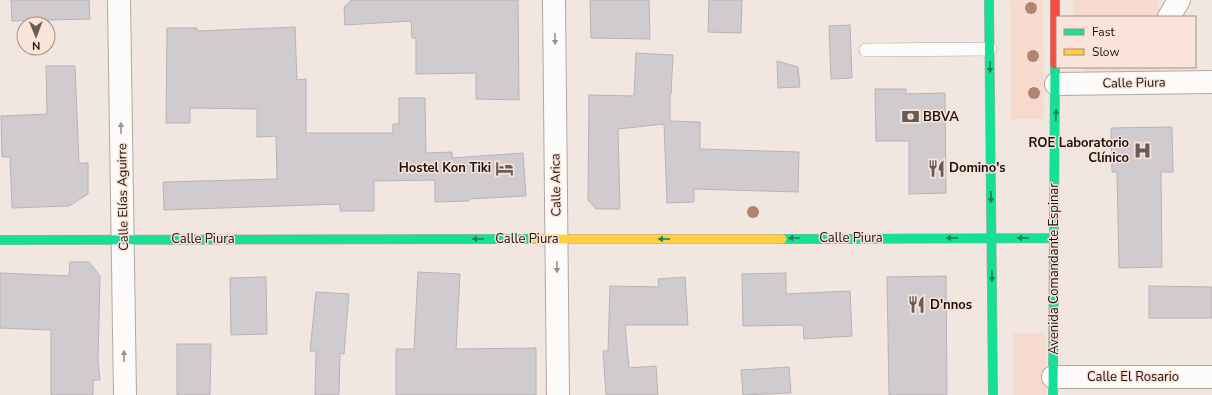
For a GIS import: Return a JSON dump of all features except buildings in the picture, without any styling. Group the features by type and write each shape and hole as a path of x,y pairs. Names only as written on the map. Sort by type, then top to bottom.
{"street":[{"name":"Calle Elías Aguirre","path":"119,0 125,395"},
{"name":"Calle Arica","path":"554,0 558,395"},
{"path":"989,0 993,395"},
{"name":"Avenida Comandante Espinar","path":"1053,386 1056,84 1055,0"},
{"path":"1170,16 1179,0"},
{"name":"Calle Piura","path":"1056,84 1161,75 1212,82"},
{"name":"Calle Piura","path":"0,240 1054,238"},
{"name":"Calle El Rosario","path":"1053,386 1212,377"}],"lane":[{"path":"866,50 990,49"}],"shaded area":[{"path":"1010,0 1043,0 1044,119 1011,119"},
{"path":"1073,0 1158,0 1159,16 1073,16"},
{"path":"1079,68 1160,68 1160,75 1088,75"},
{"path":"1013,333 1046,333 1046,395 1013,395"}],"traffic: fast":[{"path":"989,0 993,395"},
{"path":"1053,395 1055,64"},
{"path":"782,239 1054,238"},
{"path":"0,240 535,239"}],"traffic: slow":[{"path":"535,239 782,239"}],"traffic: jam":[{"path":"1055,0 1055,64"}],"place":[{"name":"BBVA","path":"910,117"},
{"name":"ROE Laboratorio Clínico","path":"1142,150"},
{"name":"Hostel Kon Tiki","path":"504,168"},
{"name":"Domino's","path":"936,168"},
{"name":"D'nnos","path":"917,305"}]}
